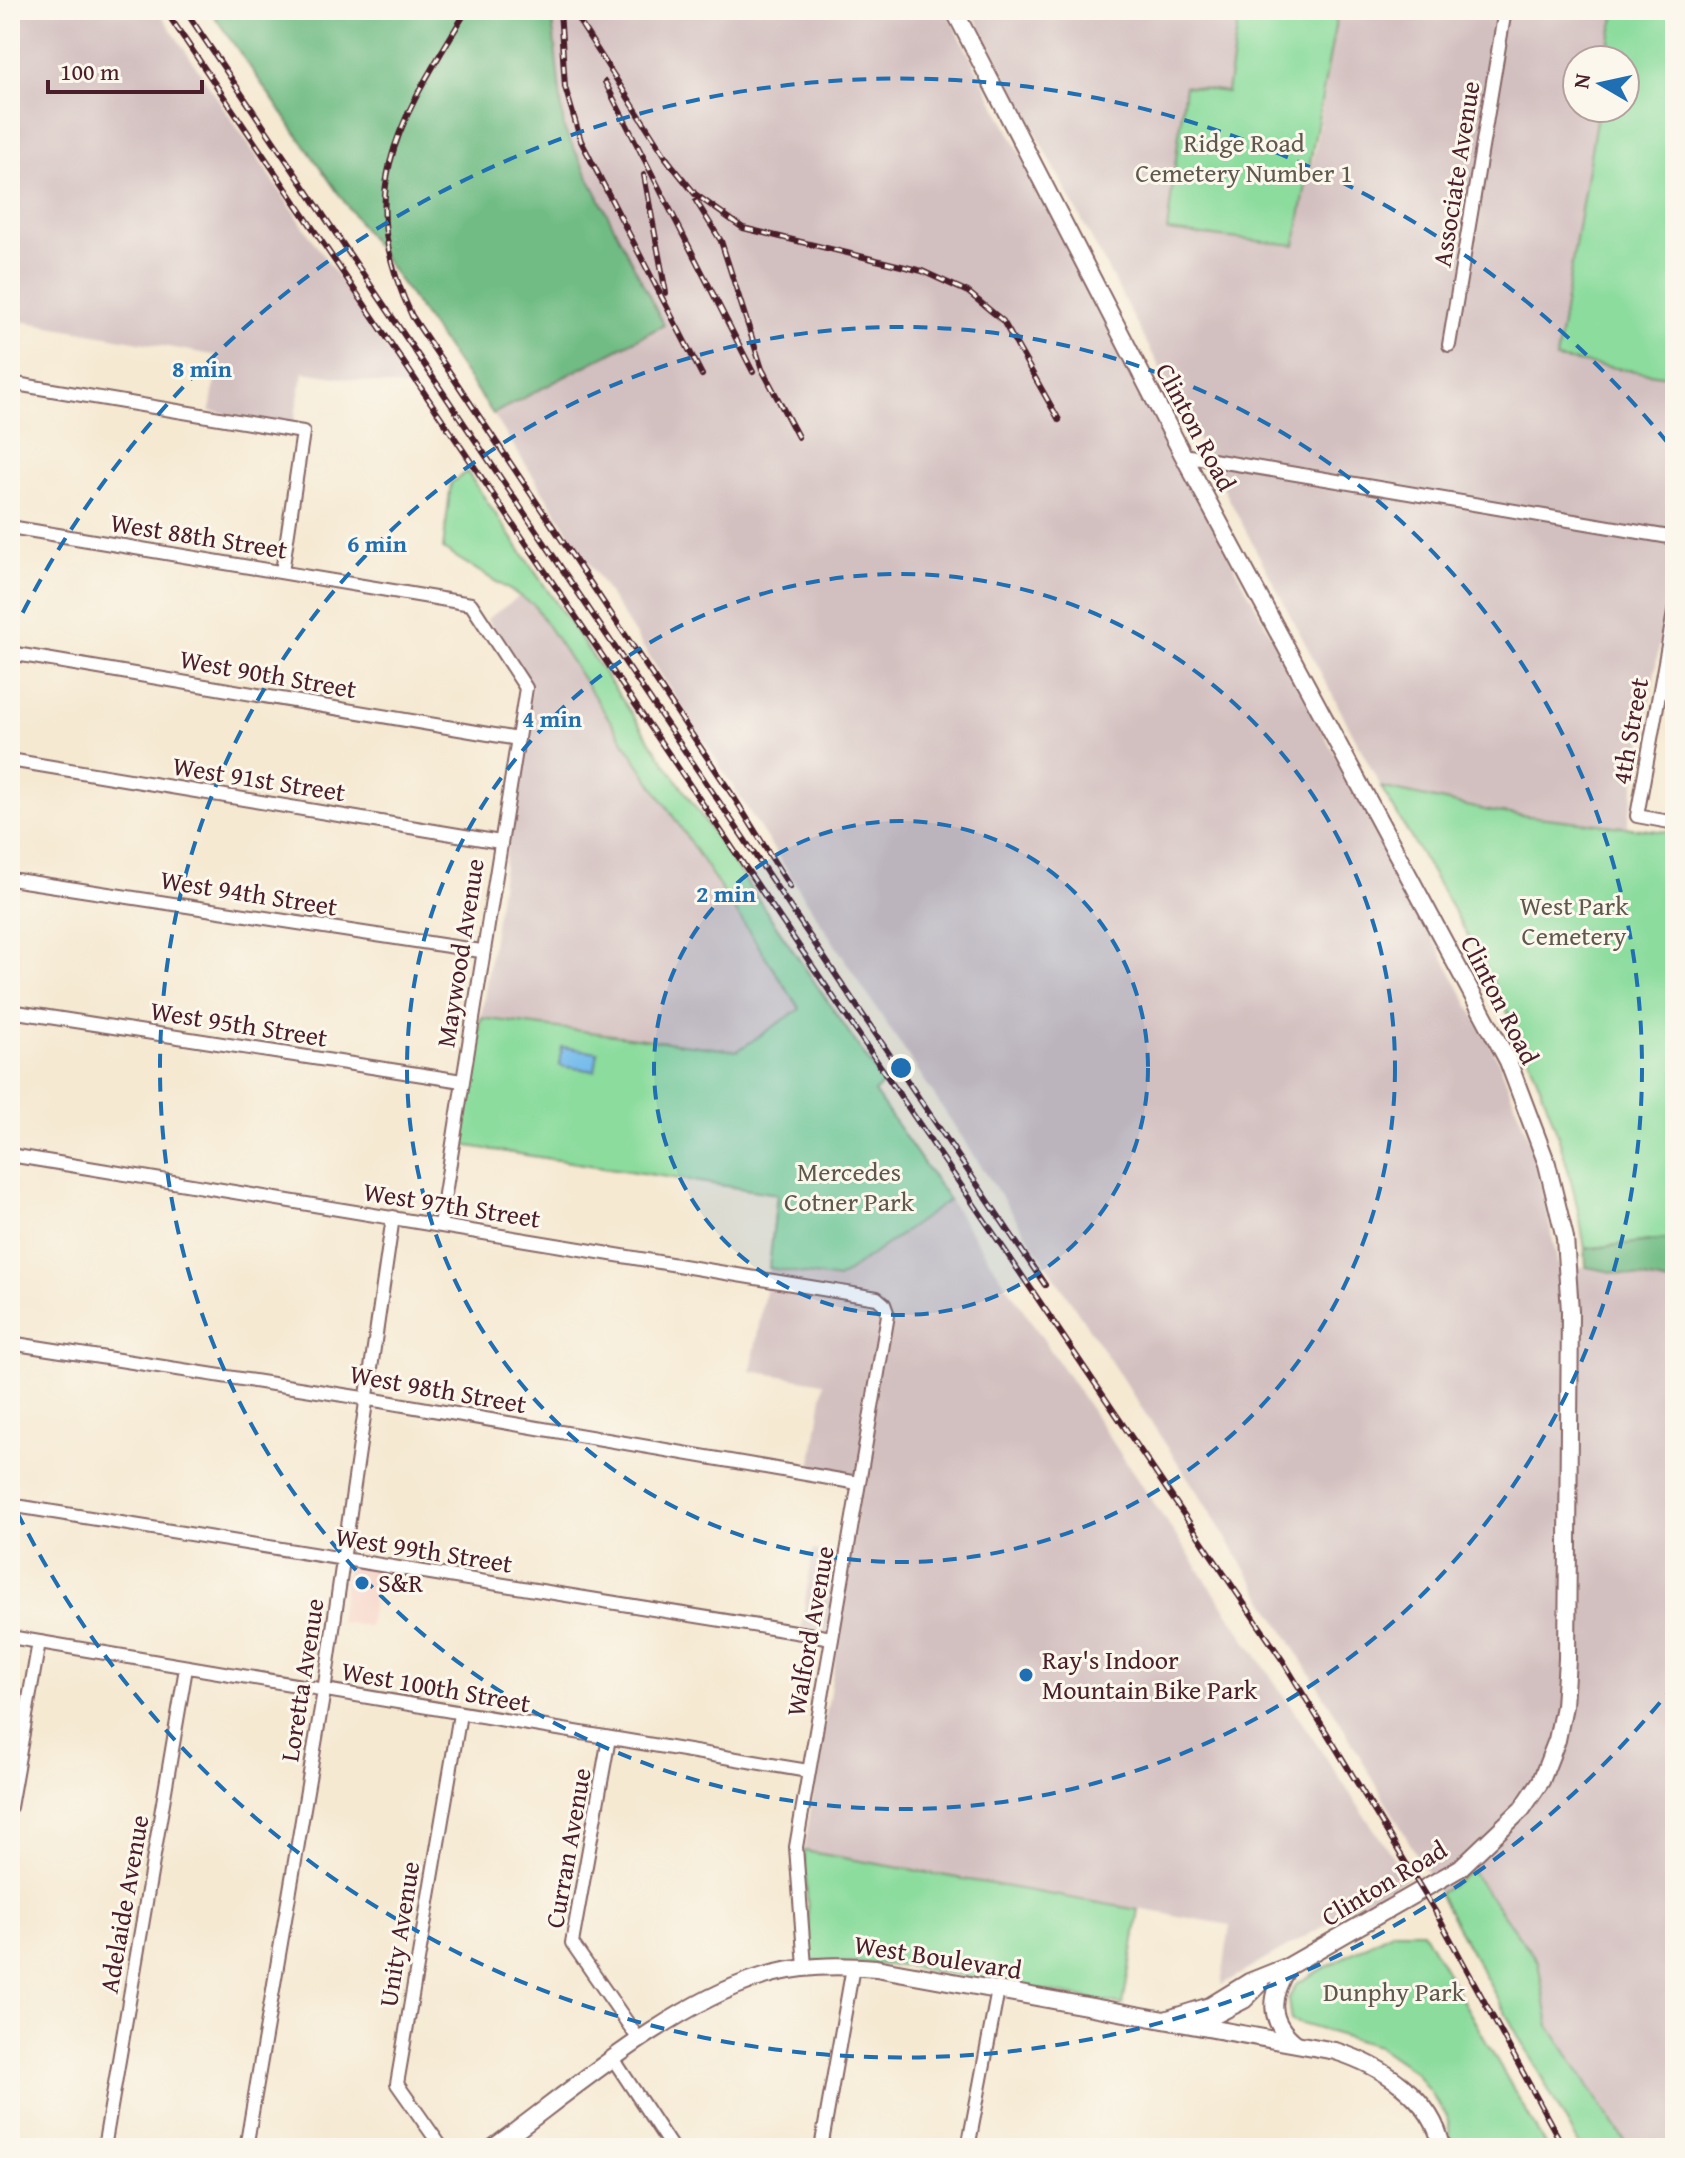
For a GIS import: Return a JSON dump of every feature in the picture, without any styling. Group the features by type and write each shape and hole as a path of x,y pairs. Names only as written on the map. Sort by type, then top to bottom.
{"street":[{"name":"Clinton Road","path":"954,10 1183,455 1508,1061 1547,1164 1565,1238 1570,1311 1567,1670 1557,1740 1541,1781 1522,1809 1460,1868 1269,1975 1244,2000 1212,2011 1165,2020"},
{"name":"Associate Avenue","path":"1449,345 1505,10"},
{"path":"10,383 303,432 282,572"},
{"path":"1183,455 1675,538"},
{"name":"West 88th Street","path":"10,527 471,604 526,688"},
{"name":"4th Street","path":"1675,607 1637,816 1675,823"},
{"name":"West 90th Street","path":"10,653 518,739"},
{"name":"Maywood Avenue","path":"440,1225 481,951 526,688"},
{"name":"West 91st Street","path":"10,760 500,842"},
{"name":"West 94th Street","path":"10,879 481,951"},
{"name":"West 95th Street","path":"10,1011 462,1081"},
{"name":"West 97th Street","path":"10,1155 877,1298 884,1304"},
{"name":"Loretta Avenue","path":"246,2148 324,1691 369,1399 393,1217"},
{"name":"Walford Avenue","path":"805,1967 796,1847 888,1315 884,1304"},
{"name":"West 98th Street","path":"10,1343 369,1399 858,1483"},
{"name":"West 99th Street","path":"10,1505 832,1638"},
{"name":"West 100th Street","path":"10,1637 808,1771"},
{"path":"10,1807 39,1642"},
{"name":"Adelaide Avenue","path":"104,2148 186,1668"},
{"name":"Unity Avenue","path":"442,2148 397,2084 460,1714"},
{"name":"Curran Avenue","path":"609,1738 572,1943 640,2041"},
{"path":"1289,1966 1274,1993 1273,2004 1277,2024 1297,2044"},
{"name":"West Boulevard","path":"493,2148 640,2041 719,1993 760,1977 805,1967 853,1967 1335,2051 1374,2065 1420,2105 1442,2148"},
{"path":"821,2148 853,1967"},
{"path":"968,2148 998,1990"},
{"name":"Clinton Road","path":"1195,2025 1212,2011"},
{"path":"614,2060 672,2148"}],"shaded area":[{"path":"10,10 158,10 413,389 303,372 293,426 210,411 219,356 10,319"},
{"path":"551,10 946,10 1238,573 1498,1060 1535,1155 1558,1265 1586,1267 1675,1284 1675,2148 1629,2148 1549,2026 1538,1962 1471,1871 1439,1894 1338,1718 1200,1496 861,985 493,414 664,325 564,129"},
{"path":"971,10 1240,10 1227,92 1186,86 1294,245 1315,151 1338,10 1615,10 1610,44 1561,44 1561,124 1595,124 1556,358 1675,377 1675,559 1627,827 1493,812 1381,787"},
{"path":"520,596 534,605 800,1009 737,1051 481,1018 531,688 487,619"},
{"path":"949,1200 1407,1878 1221,1985 1230,1925 804,1851 839,1635 801,1628 813,1550 850,1555 862,1476 811,1468 824,1383 751,1371 769,1268 838,1279"},
{"path":"348,1563 378,1568 369,1626 339,1622"}],"green space":[{"path":"210,10 551,10 564,129 664,325 493,414"},
{"name":"Ridge Road Cemetery Number 1","path":"1240,10 1338,10 1295,245 1167,231 1185,86 1227,92"},
{"path":"1615,10 1675,10 1675,377 1556,359 1595,124 1641,124 1641,44 1610,44"},
{"name":"Mercedes Cotner Park","path":"467,472 884,1084 874,1092 949,1200 838,1279 769,1268 777,1194 461,1145 481,1018 737,1051 800,1009 534,605 443,549 451,483"},
{"name":"West Park Cemetery","path":"1381,787 1494,812 1675,833 1675,1238 1585,1249 1572,1185 1532,1066 1477,953"},
{"path":"1675,1238 1675,1284 1586,1267 1585,1249"},
{"path":"804,1851 1139,1910 1123,2005 907,1966 811,1961"},
{"path":"1471,1871 1538,1962 1549,2026 1629,2148 1581,2148 1439,1894"},
{"name":"Dunphy Park","path":"1393,1931 1423,1931 1547,2148 1452,2148 1447,2116 1415,2072 1377,2046 1291,2021 1288,2000 1297,1983"}],"water":[{"path":"562,1047 598,1052 595,1071 560,1066"}],"railway":[{"path":"165,10 1283,1661 1435,1911 1564,2148"},
{"path":"185,10 1045,1285"},
{"path":"467,10 422,86 392,156 385,192 386,230 394,271 412,316 735,799 790,887"},
{"path":"560,10 565,87 581,141 702,375"},
{"path":"572,10 671,165"},
{"path":"605,82 753,372"},
{"path":"666,158 695,194 743,228 922,271 968,292 1003,321 1059,420"},
{"path":"644,175 666,293"},
{"path":"696,201 721,241 762,369 798,437"}],"place":[{"name":"S&R","path":"362,1583"},
{"name":"Ray's Indoor Mountain Bike Park","path":"1026,1675"}]}
